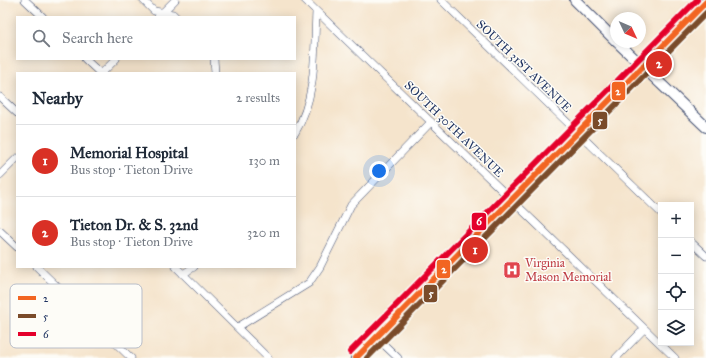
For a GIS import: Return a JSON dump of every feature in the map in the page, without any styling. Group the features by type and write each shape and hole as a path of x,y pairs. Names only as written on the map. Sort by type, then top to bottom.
{"main road":[{"path":"575,0 610,34"},
{"path":"356,358 511,199 578,134 706,2"},
{"path":"624,48 706,127"}],"street":[{"path":"25,0 41,16"},
{"path":"143,0 154,11 161,14 173,14 175,16"},
{"path":"161,14 175,0"},
{"name":"SOUTH 30TH AVENUE","path":"305,0 674,358"},
{"name":"SOUTH 31ST AVENUE","path":"441,0 658,210"},
{"path":"296,131 305,115 310,99 316,12"},
{"path":"86,60 100,72"},
{"path":"102,72 115,60"},
{"path":"214,60 215,72"},
{"path":"0,96 16,112"},
{"path":"238,327 309,283 320,267 351,205 431,122"},
{"path":"0,175 16,159"},
{"path":"0,231 16,246"},
{"path":"694,245 706,256"},
{"path":"38,268 54,284"},
{"path":"177,268 268,358"},
{"path":"183,274 192,268"},
{"path":"616,358 644,329"},
{"path":"377,338 398,358"},
{"path":"120,348 130,358"}],"transit line":[{"name":"6","path":"350,352 697,0"},
{"name":"2","path":"356,358 706,2"},
{"name":"5","path":"367,358 706,13"}],"place":[{"name":"Tieton Dr. & S. 32nd","path":"659,64"},
{"name":"Memorial Hospital","path":"475,250"},
{"name":"Virginia Mason Memorial","path":"512,270"}]}
